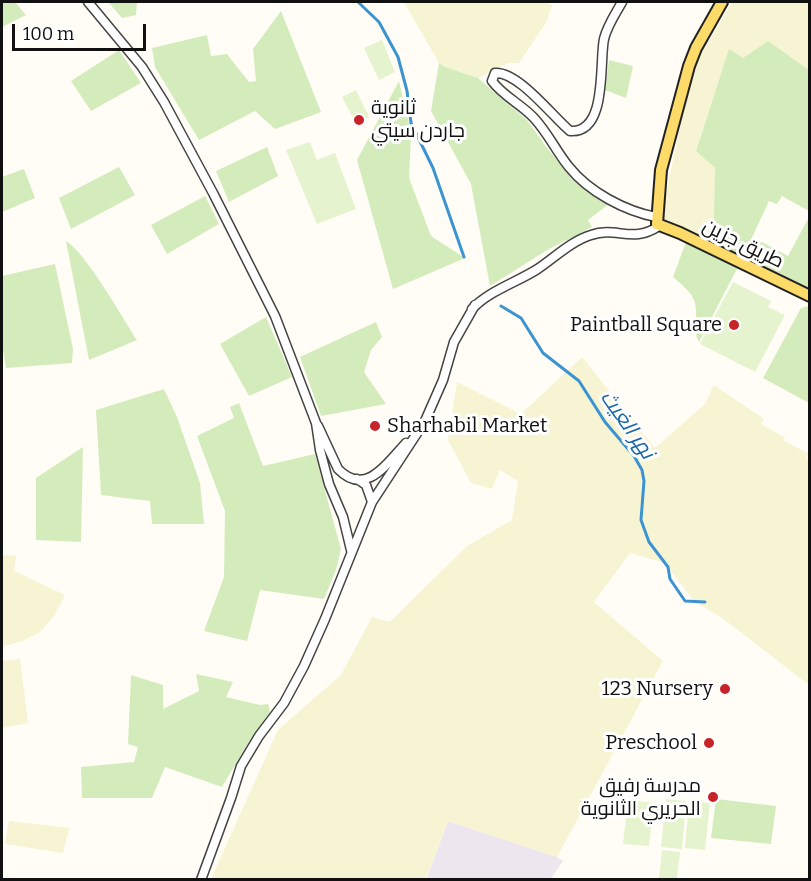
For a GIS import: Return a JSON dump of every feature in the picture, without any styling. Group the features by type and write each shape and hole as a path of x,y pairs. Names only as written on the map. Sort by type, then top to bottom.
{"main road":[{"path":"657,222 661,170 689,66 696,48 722,2"},
{"name":"طريق جزين","path":"657,222 810,296"}],"street":[{"path":"88,2 142,67 183,134 275,315 316,423 334,462 343,474 366,485 372,502"},
{"path":"201,879 241,766 259,736 284,703 304,666 362,523 405,448 425,421 457,331 475,305 585,237 599,233 634,236 647,233 657,222 623,207 578,177 534,117 492,81 495,73 509,75 570,130 577,131 586,126 595,113 599,98 604,40 622,2"},
{"path":"316,423 329,484 343,517 352,551"},
{"path":"357,479 377,475 405,448"},
{"path":"329,484 343,474"},
{"path":"372,502 377,475"},
{"path":"343,517 351,525 362,523"}],"shaded area":[{"path":"404,2 542,2 552,5 547,21 519,63 508,63 478,78 439,63"},
{"path":"732,2 809,2 809,70 797,62 743,58 729,50 696,150 715,168 713,246 660,224 682,116 699,50 711,38"},
{"path":"582,357 655,448 705,404 714,385 764,419 761,424 785,438 784,441 809,454 806,458 810,461 809,685 725,620 694,601 665,563 630,553 594,602 663,661 557,857 448,821 426,879 211,879 278,730 341,675 372,617 390,622 467,546 512,520 518,481 500,470 492,489 471,483 448,440 457,382 521,414"},
{"path":"2,555 16,556 14,571 65,595 54,616 40,632 2,647"},
{"path":"20,659 28,723 2,728 2,661"},
{"path":"9,821 69,828 63,853 5,844"},
{"path":"448,821 557,857 563,861 551,879 426,880"}],"green space":[{"path":"2,2 15,2 26,15 2,27"},
{"path":"108,2 137,2 136,15 122,18"},
{"path":"281,11 321,112 275,129 255,111 199,140 155,67 152,48 207,35 211,56 227,54 249,82 256,81 253,49"},
{"path":"382,40 395,72 379,80 364,48"},
{"path":"768,41 809,70 809,211 782,196 777,204 769,201 741,261 713,246 715,168 696,151 729,49 743,58"},
{"path":"119,50 141,83 91,111 71,81"},
{"path":"609,60 633,66 626,98 605,90"},
{"path":"439,63 478,78 527,120 573,180 609,204 588,220 592,227 549,249 490,286 471,184 431,111"},
{"path":"399,81 411,132 409,178 431,236 465,258 393,289 357,160"},
{"path":"356,90 369,117 356,124 342,97"},
{"path":"310,142 317,160 335,153 356,209 317,224 286,150"},
{"path":"267,147 278,176 229,202 216,171"},
{"path":"119,167 135,195 71,229 59,198"},
{"path":"24,169 35,198 2,212 2,177"},
{"path":"205,196 219,224 167,254 151,225"},
{"path":"809,217 809,292 755,267 754,245 760,241 788,256"},
{"path":"66,241 83,258 137,340 89,360"},
{"path":"686,242 738,267 699,342 696,333 694,299 686,288 673,277"},
{"path":"55,264 73,349 72,363 6,368 2,343 2,276"},
{"name":"Paintball Square","path":"733,282 771,301 768,307 785,315 755,372 700,344"},
{"path":"810,306 809,403 763,378 801,308"},
{"path":"266,317 292,377 249,396 220,344"},
{"path":"376,322 382,337 371,350 364,372 386,404 321,416 300,357"},
{"path":"164,389 177,417 200,483 204,524 152,524 150,501 101,495 96,410"},
{"path":"239,403 263,466 315,454 341,549 336,570 324,599 260,590 247,641 204,631 224,577 225,511 197,436 234,418 230,407"},
{"path":"83,447 81,542 36,540 36,478"},
{"path":"196,674 233,682 226,697 260,705 268,704 270,712 248,743 222,787 165,767 152,798 82,798 81,767 134,762 138,747 128,744 131,675 163,685 163,709 199,691"},
{"path":"666,799 686,801 682,849 661,847"},
{"path":"716,799 776,806 771,844 711,838"},
{"path":"628,800 654,803 649,846 623,844"},
{"path":"689,801 710,803 705,850 685,848"},
{"path":"662,850 680,852 677,879 659,879"}],"waterway":[{"name":"نهر الغيث","path":"358,2 379,22 398,57 407,91 411,123 433,168 464,257"},
{"name":"نهر الغيث","path":"501,306 521,318 543,353 579,381 605,422 634,456 642,470 644,481 641,520 649,542 668,567 670,579 685,601 705,602"}],"place":[{"name":"ثانوية جاردن سيتي","path":"359,120"},
{"name":"Paintball Square","path":"734,325"},
{"name":"Sharhabil Market","path":"375,426"},
{"name":"123 Nursery","path":"725,689"},
{"name":"Preschool","path":"709,743"},
{"name":"مدرسة رفيق الحريري الثانوية","path":"713,797"}]}
